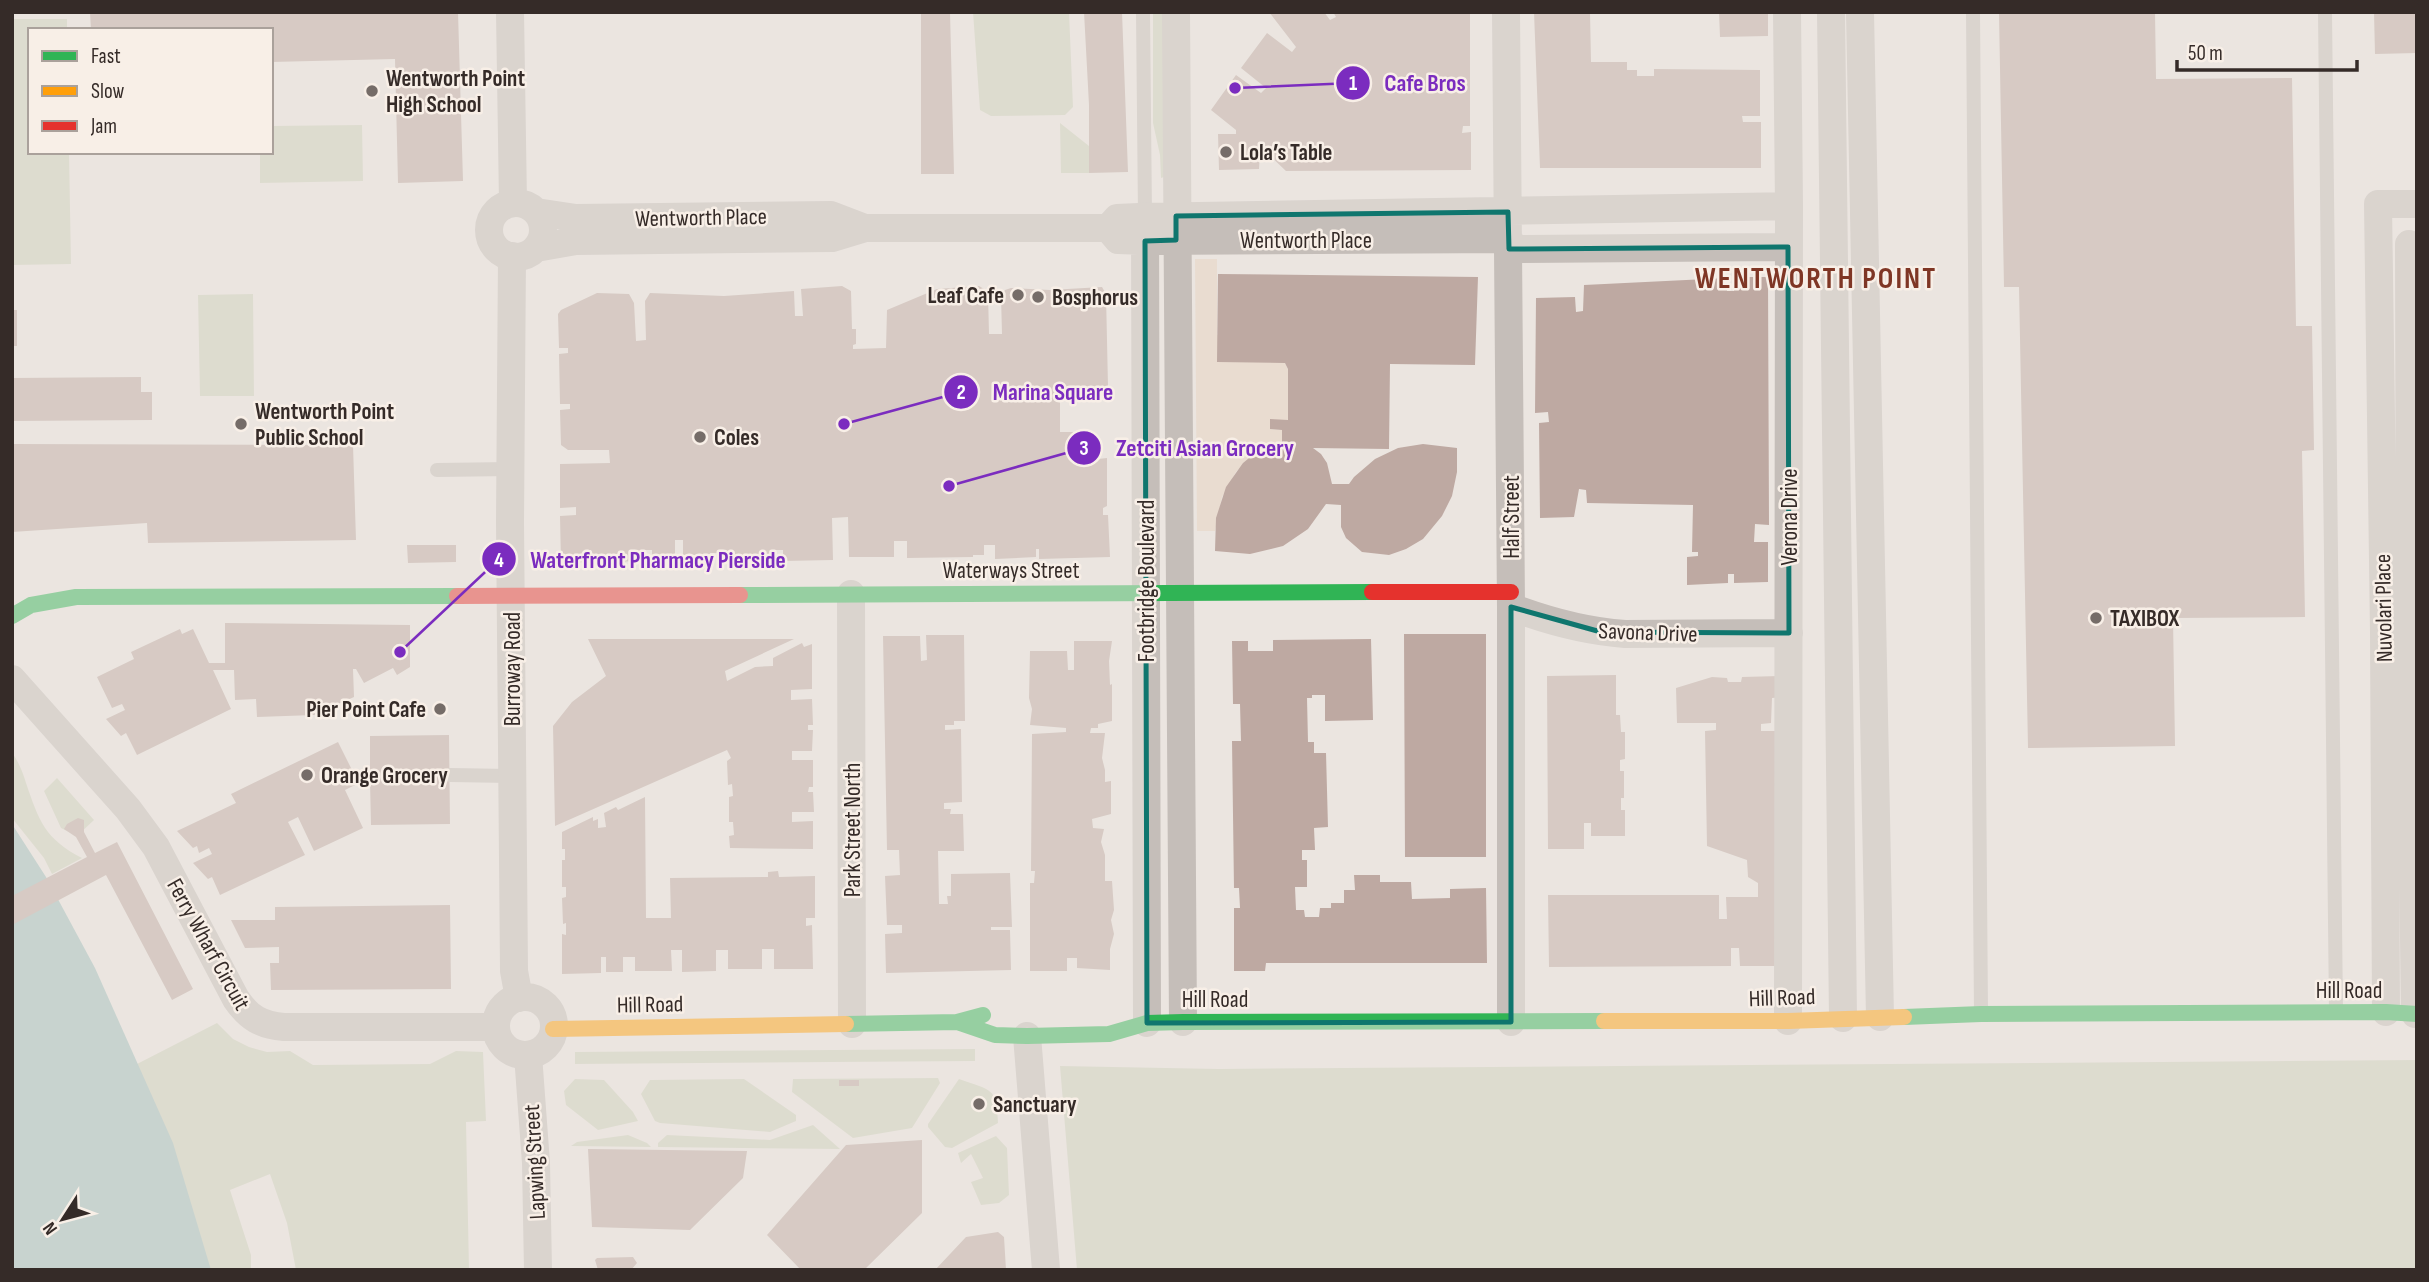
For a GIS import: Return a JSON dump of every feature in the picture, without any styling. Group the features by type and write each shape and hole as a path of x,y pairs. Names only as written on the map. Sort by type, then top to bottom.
{"street":[{"path":"510,12 524,207 542,223 543,230 524,252 497,249 489,233 498,210 524,207"},
{"name":"Footbridge Boulevard","path":"1176,12 1183,1022"},
{"name":"Half Street","path":"1506,12 1511,1022"},
{"name":"Verona Drive","path":"1787,12 1788,1021"},
{"name":"Verona Drive","path":"1831,12 1843,1018"},
{"path":"1860,12 1880,1017"},
{"path":"2378,204 2417,204"},
{"path":"2378,204 2413,244"},
{"name":"Nuvolari Place","path":"2378,204 2404,631 2416,1014"},
{"path":"1508,233 1789,206"},
{"name":"Wentworth Place","path":"524,207 576,218 831,215 865,228"},
{"path":"1833,224 1866,223"},
{"name":"Wentworth Place","path":"524,252 576,241 832,238 865,228 1108,228 1118,240 1145,229 1176,228 1508,233"},
{"name":"Footbridge Boulevard","path":"1134,1019 1147,592 1145,229"},
{"path":"1508,233 1788,247"},
{"name":"Nuvolari Place","path":"2386,1012 2404,631 2413,244"},
{"name":"Burroway Road","path":"519,998 514,971 510,469 524,252"},
{"name":"Waterways Street","path":"511,595 1180,592 1511,599"},
{"name":"Park Street North","path":"851,594 852,1024"},
{"path":"12,616 23,608 41,602 76,597 511,595"},
{"name":"Savona Drive","path":"1511,599 1556,622 1601,632 1789,633"},
{"path":"1838,631 1873,631"},
{"name":"Ferry Wharf Circuit","path":"12,678 128,809 156,847 236,999 251,1018 261,1023 284,1027 496,1027"},
{"path":"519,998 535,999 547,1008 553,1022 548,1044 536,1053 528,1055 509,1050 500,1041 496,1027 502,1008 519,998"},
{"name":"Hill Road","path":"553,1029 957,1021 997,1012"},
{"name":"Hill Road","path":"957,1021 995,1035 1027,1036 1110,1034 1134,1019 1183,1022 1788,1021 1981,1014 2416,1014"},
{"path":"1027,1036 1046,1270"},
{"name":"Lapwing Street","path":"528,1055 536,1163 538,1270"}],"lane":[{"name":"Footbridge Boulevard","path":"1143,12 1145,229"},
{"path":"1973,12 1981,1014"},
{"path":"2325,12 2336,1012"},
{"path":"437,470 510,469"},
{"path":"450,775 513,776"}],"highlighted area":[{"path":"1508,212 1509,249 1788,247 1789,633 1601,632 1511,607 1511,1022 1147,1023 1145,241 1176,240 1176,216"}],"green space":[{"path":"973,12 1069,12 1073,107 1065,115 991,116 980,110"},
{"path":"1153,12 1165,12 1164,177 1161,178 1160,155 1153,123"},
{"path":"12,19 67,19 67,28 28,28 28,154 69,154 71,264 12,265"},
{"path":"1060,123 1089,146 1089,173 1061,173"},
{"path":"362,125 363,181 260,183 260,154 273,154 273,126"},
{"path":"253,294 254,396 200,396 198,295"},
{"path":"12,753 45,828 59,844 82,858 52,874 44,858 12,818"},
{"path":"57,778 94,820 77,836 61,828 44,791"},
{"path":"217,1023 233,1039 249,1047 267,1052 290,1051 313,1065 430,1064 456,1051 483,1052 486,1121 466,1122 469,1270 296,1270 287,1223 270,1174 230,1190 251,1255 251,1270 203,1270 137,1064"},
{"path":"975,1049 975,1061 575,1064 575,1052"},
{"path":"2417,1060 2417,1270 1077,1270 1060,1066 1219,1069"},
{"path":"938,1078 940,1083 912,1128 853,1138 792,1092 793,1079"},
{"path":"575,1079 604,1080 638,1121 598,1130 566,1105 564,1091"},
{"path":"744,1079 796,1115 796,1121 770,1132 660,1123 655,1121 641,1094 650,1080"},
{"path":"959,1079 985,1088 994,1096 998,1123 952,1148 945,1147 928,1124"},
{"path":"813,1125 840,1149 658,1147 658,1143 667,1135 770,1140"},
{"path":"628,1135 651,1147 571,1146 577,1142"},
{"path":"996,1136 1007,1148 1009,1195 999,1203 981,1205 971,1182 983,1178 971,1154 961,1163 958,1153"}],"shaded area":[{"path":"1195,259 1217,259 1217,335 1284,361 1288,369 1288,420 1270,420 1270,429 1282,430 1282,443 1254,454 1236,472 1222,497 1215,531 1197,531"}],"water":[{"path":"12,824 46,877 95,968 173,1143 211,1270 12,1270"}],"building":[{"path":"90,12 458,12 463,181 398,183 395,59 273,62 273,28 91,28"},
{"path":"921,12 950,12 954,174 921,174"},
{"path":"1084,12 1122,12 1128,172 1089,173 1089,105"},
{"path":"1269,12 1324,12 1330,20 1336,17 1333,12 1470,12 1470,126 1463,126 1462,133 1471,132 1471,170 1286,171 1265,151 1260,152 1259,169 1219,170 1218,134 1236,134 1236,130 1211,110 1236,75 1261,93 1266,88 1241,68 1267,33 1292,52 1296,47"},
{"path":"1534,12 1590,12 1591,62 1627,62 1627,70 1637,70 1637,76 1654,76 1654,69 1760,70 1760,116 1742,116 1743,122 1761,122 1761,168 1540,168"},
{"path":"1719,12 1768,12 1768,36 1720,37"},
{"path":"2155,12 2156,79 2292,78 2296,326 2312,326 2314,450 2302,451 2305,617 2173,618 2175,746 2028,748 2019,287 2004,287 1999,14"},
{"path":"2374,12 2417,12 2417,53 2375,54"},
{"path":"1218,274 1478,277 1475,365 1390,364 1389,449 1313,448 1327,463 1332,484 1349,484 1375,459 1398,448 1423,444 1457,448 1457,472 1452,496 1442,516 1423,539 1389,555 1362,552 1346,538 1341,527 1341,505 1326,504 1308,529 1283,546 1250,554 1215,551 1216,518 1226,487 1243,463 1254,454 1282,443 1282,430 1270,429 1270,419 1288,420 1288,369 1285,363 1217,362"},
{"path":"1734,277 1768,277 1769,525 1755,524 1754,542 1768,542 1768,582 1734,583 1734,574 1728,574 1728,583 1687,585 1687,557 1698,556 1698,552 1692,552 1693,505 1587,503 1586,490 1579,489 1574,517 1540,518 1539,423 1549,422 1548,412 1535,413 1536,298 1575,297 1576,312 1583,311 1584,285 1727,278 1727,291 1734,291"},
{"path":"842,286 851,291 852,329 856,329 856,344 853,349 886,348 887,310 937,289 979,286 984,289 988,293 989,334 1002,334 1001,296 1005,290 1102,287 1106,294 1108,387 1100,393 1060,390 1060,432 1090,432 1097,436 1098,459 1107,458 1107,506 1103,508 1103,515 1108,515 1110,557 1039,559 1039,549 1036,549 1036,557 995,559 995,545 984,545 984,555 973,557 907,558 907,541 894,541 894,557 849,557 848,517 832,518 833,560 783,561 783,550 776,550 776,561 718,561 718,553 710,553 710,562 683,563 683,540 675,540 675,562 652,562 652,550 643,550 644,561 561,563 560,516 576,515 576,507 560,508 560,464 610,463 609,450 568,450 561,445 560,410 570,409 570,404 560,404 559,354 568,353 568,348 559,348 558,314 561,310 597,293 629,294 634,303 636,341 646,340 645,301 650,293 724,296 794,291 795,316 803,316 801,289"},
{"path":"12,310 17,310 17,346 12,346"},
{"path":"141,377 141,392 152,392 152,420 12,421 12,378"},
{"path":"12,444 353,445 356,540 148,543 147,523 12,532"},
{"path":"407,545 456,545 456,562 408,563"},
{"path":"225,623 410,625 410,667 397,675 393,668 364,683 356,669 353,669 354,697 314,715 257,717 256,699 235,700 234,670 213,670 231,709 137,755 126,733 121,736 106,719 125,710 122,704 112,708 97,677 134,659 131,652 180,629 182,634 193,629 209,663 225,663"},
{"path":"1404,634 1486,634 1486,857 1405,857"},
{"path":"926,635 964,635 965,721 954,721 954,725 945,725 945,730 961,729 962,802 944,803 944,809 951,809 950,814 963,814 964,851 938,851 939,904 948,904 947,896 951,896 951,874 1010,873 1012,927 991,927 991,930 1010,930 1011,970 886,973 885,934 902,933 902,925 887,925 885,876 900,875 899,850 887,850 883,636 920,636 921,661 927,660"},
{"path":"588,639 794,639 725,671 727,681 755,667 773,666 773,658 802,643 804,647 812,644 812,689 791,690 791,700 812,699 813,725 808,725 808,730 813,730 812,751 792,751 792,760 813,760 813,787 809,787 808,792 813,792 814,812 792,812 792,822 813,821 813,849 730,848 729,836 734,835 733,822 729,822 729,797 733,796 732,784 728,785 727,761 731,758 727,750 555,826 553,726 572,702 606,676"},
{"path":"1371,639 1373,720 1325,721 1325,695 1312,695 1312,698 1307,698 1308,742 1314,742 1314,753 1326,753 1328,827 1314,828 1315,850 1302,850 1302,860 1307,860 1307,887 1295,887 1296,910 1304,910 1305,917 1319,917 1320,908 1331,908 1331,903 1344,903 1344,890 1355,890 1354,875 1380,875 1380,882 1411,882 1412,899 1450,898 1450,889 1486,888 1487,963 1266,963 1265,971 1234,971 1234,908 1240,908 1239,888 1234,888 1232,741 1241,741 1240,704 1233,704 1232,641 1248,641 1248,651 1273,651 1273,640"},
{"path":"1074,641 1112,641 1109,661 1112,721 1098,724 1098,728 1091,728 1090,733 1105,733 1102,758 1105,782 1111,781 1111,814 1092,819 1093,828 1104,829 1101,842 1105,855 1105,881 1112,881 1114,910 1111,920 1114,934 1110,949 1110,970 1077,968 1077,958 1067,958 1067,971 1030,971 1030,883 1034,883 1035,871 1031,871 1032,734 1066,732 1066,728 1030,725 1030,651 1067,651 1068,670 1074,670"},
{"path":"1616,675 1616,715 1620,715 1621,732 1625,732 1625,759 1620,760 1620,771 1624,771 1621,810 1625,810 1625,836 1591,836 1591,823 1584,823 1584,849 1548,849 1547,676"},
{"path":"1783,676 1783,697 1772,698 1771,723 1761,724 1761,731 1783,731 1782,966 1740,966 1739,948 1731,948 1731,966 1549,967 1548,895 1719,895 1719,919 1727,919 1726,897 1758,897 1758,883 1748,877 1747,860 1707,846 1705,731 1716,730 1716,723 1677,723 1676,688 1712,677 1727,678 1728,682 1741,682 1742,677"},
{"path":"449,735 450,824 371,825 370,781 359,783 345,790 363,828 314,851 298,817 288,822 305,855 220,895 212,877 208,879 193,863 212,854 209,848 199,853 197,846 193,848 177,831 236,803 231,794 338,742 356,778 370,775 370,736"},
{"path":"645,797 646,918 671,918 670,878 768,877 768,872 778,871 779,877 815,876 815,918 806,918 806,926 812,925 813,969 774,969 774,949 762,949 762,969 728,969 728,950 716,950 716,971 682,972 682,950 671,950 672,971 635,971 635,957 623,957 623,972 606,972 606,957 601,957 601,973 562,974 562,934 566,935 566,923 563,924 562,898 566,897 566,887 562,887 562,860 565,860 565,849 562,849 562,832 593,817 593,821 598,819 598,828 606,827 604,813 616,807 618,810"},
{"path":"78,818 84,820 84,832 95,853 117,842 193,989 172,1000 106,875 12,925 12,896 87,857 76,837 64,829"},
{"path":"450,905 451,989 271,990 270,963 279,963 279,947 245,948 231,920 275,920 275,907"},
{"path":"839,1080 859,1080 859,1086 839,1086"},
{"path":"922,1140 922,1213 864,1270 801,1270 767,1235 846,1145"},
{"path":"588,1149 747,1151 743,1178 690,1230 592,1227"},
{"path":"998,1232 1004,1237 1006,1270 935,1270 966,1237"},
{"path":"633,1257 637,1263 631,1270 598,1270 595,1260 597,1258"}],"traffic: fast":[{"path":"740,595 1372,592"},
{"path":"12,616 31,605 76,597 457,596"},
{"path":"1904,1017 1981,1014 2417,1014"},
{"path":"846,1024 957,1022 983,1015"},
{"path":"957,1022 995,1035 1027,1036 1109,1034 1147,1023 1183,1022 1604,1021"}],"traffic: slow":[{"path":"1604,1021 1788,1021 1904,1017"},
{"path":"553,1029 846,1024"}],"traffic: jam":[{"path":"1372,592 1511,592"},
{"path":"457,596 740,595"}],"place":[{"name":"Cafe Bros","path":"1235,88"},
{"name":"Wentworth Point High School","path":"372,91"},
{"name":"Lola’s Table","path":"1226,152"},
{"name":"Leaf Cafe","path":"1018,295"},
{"name":"Bosphorus","path":"1038,297"},
{"name":"Wentworth Point Public School","path":"241,424"},
{"name":"Marina Square","path":"844,424"},
{"name":"Coles","path":"700,437"},
{"name":"Zetciti Asian Grocery","path":"949,486"},
{"name":"TAXIBOX","path":"2096,618"},
{"name":"Waterfront Pharmacy Pierside","path":"400,652"},
{"name":"Pier Point Cafe","path":"440,709"},
{"name":"Orange Grocery","path":"307,775"},
{"name":"Sanctuary","path":"979,1104"}],"district":[{"name":"WENTWORTH POINT","path":"1816,278"}]}
